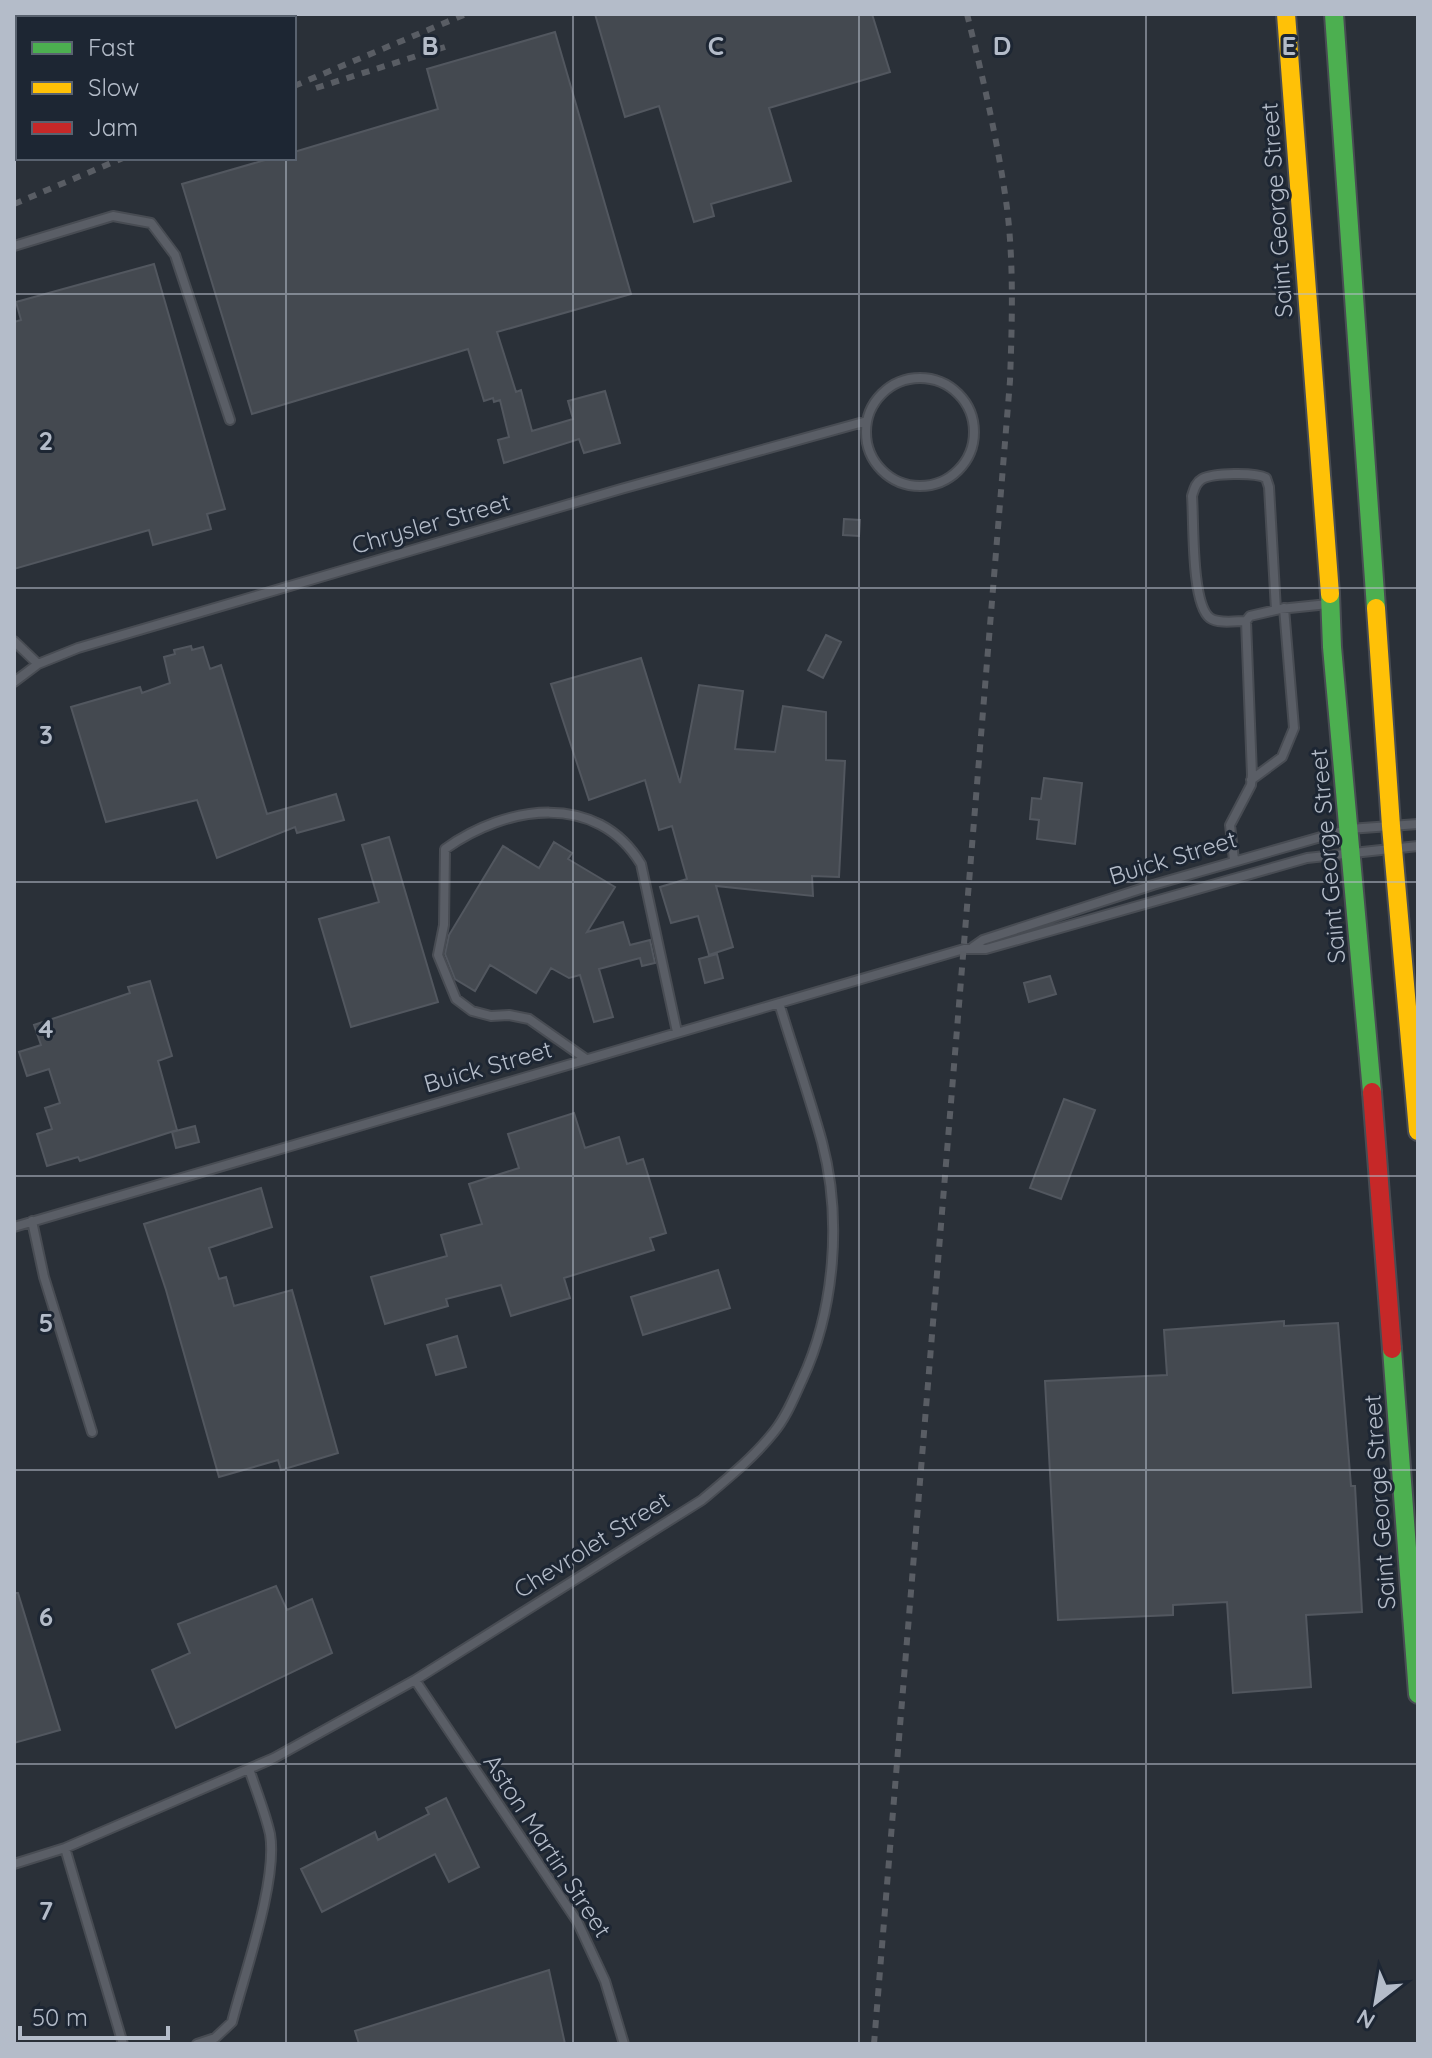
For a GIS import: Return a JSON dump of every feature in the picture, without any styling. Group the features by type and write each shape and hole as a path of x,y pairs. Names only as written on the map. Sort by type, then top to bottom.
{"main road":[{"name":"Saint George Street","path":"1286,14 1330,604 1379,1164 1418,1694"},
{"path":"1334,14 1391,826 1418,1131"}],"lane":[{"path":"14,246 113,216 151,223 175,255 230,420"},
{"path":"926,377 945,383 961,395 972,412 975,432 971,452 961,469 945,481 925,486 905,484 887,475 874,460 867,442 867,421 874,403 888,388 906,379 926,377"},
{"name":"Chrysler Street","path":"14,682 38,664 108,639 621,489 867,421"},
{"path":"1246,621 1214,620 1206,616 1198,594 1192,496 1195,486 1203,478 1258,473 1266,478 1269,487 1294,728 1282,757 1251,780"},
{"path":"1234,860 1230,825 1251,780 1246,621 1250,616 1280,609 1330,604"},
{"path":"14,641 38,664"},
{"path":"586,1059 529,1019 472,1011 454,996 438,955 444,925 445,849 468,832 511,818 564,812 594,819 620,836 641,864 677,1032"},
{"name":"Buick Street","path":"14,1227 973,947 983,940 1234,860 1349,829 1418,824"},
{"name":"Buick Street","path":"973,947 986,949 1307,858 1418,846"},
{"name":"Chevrolet Street","path":"14,1864 65,1848 249,1769 415,1680 702,1500 740,1468 775,1432 808,1367 823,1323 832,1253 832,1220 823,1144 779,1003"},
{"path":"32,1221 44,1277 92,1432"},
{"name":"Aston Martin Street","path":"415,1680 577,1921 605,1981 624,2044"},
{"path":"197,2044 215,2038 232,2022 269,1882 269,1833 249,1769"},
{"path":"65,1848 123,2044"}],"building":[{"path":"595,14 872,14 890,72 769,108 791,181 711,204 714,216 694,222 659,106 625,117"},
{"path":"555,32 631,294 497,332 516,392 521,390 532,431 573,419 568,401 605,391 620,443 584,453 579,439 504,463 498,440 509,437 500,400 494,402 493,398 484,401 468,349 252,414 182,184 265,160 296,160 296,151 438,109 427,69"},
{"path":"154,264 225,509 207,514 211,529 153,545 149,530 14,569 14,322 21,320 16,302"},
{"path":"844,519 860,520 859,536 843,535"},
{"path":"826,635 841,642 823,678 808,670"},
{"path":"191,646 192,650 203,647 210,669 221,665 267,814 336,794 344,820 297,833 295,827 217,858 197,800 106,822 71,707 140,687 142,693 170,683 164,657 175,654 174,650"},
{"path":"641,658 680,783 699,685 743,691 735,749 775,752 783,706 826,712 826,760 845,761 839,877 812,876 813,896 716,886 733,947 709,955 698,916 671,923 660,887 687,879 672,826 659,830 645,780 589,800 551,684"},
{"path":"1044,778 1082,783 1075,844 1037,839 1039,820 1030,819 1032,798 1041,799"},
{"path":"389,837 438,1002 351,1027 319,919 379,902 362,845"},
{"path":"554,842 572,853 568,859 615,887 587,932 623,922 630,945 650,940 655,963 642,966 640,958 599,969 613,1017 594,1022 580,975 569,978 551,968 536,993 490,965 475,991 455,979 445,954 449,935 503,846 539,868"},
{"path":"717,954 723,978 705,983 699,959"},
{"path":"1050,976 1056,994 1029,1002 1024,983"},
{"path":"150,981 172,1056 158,1061 177,1130 80,1161 78,1157 47,1166 37,1134 52,1129 45,1108 60,1103 49,1069 27,1076 19,1052 41,1045 34,1025 130,993 128,987"},
{"path":"1064,1099 1095,1110 1061,1199 1030,1188"},
{"path":"574,1113 585,1148 619,1137 627,1164 643,1159 666,1233 650,1238 654,1250 564,1278 570,1298 511,1316 501,1285 446,1299 448,1306 385,1324 371,1277 447,1256 441,1235 482,1224 469,1184 519,1168 508,1134"},
{"path":"195,1126 199,1142 176,1148 172,1132"},
{"path":"261,1188 272,1227 209,1248 219,1279 226,1277 234,1306 292,1290 338,1453 281,1470 278,1460 219,1477 144,1224"},
{"path":"718,1270 730,1308 643,1335 631,1297"},
{"path":"1284,1321 1284,1326 1338,1323 1351,1486 1355,1486 1362,1612 1306,1615 1311,1687 1233,1693 1227,1602 1173,1605 1173,1615 1058,1620 1045,1381 1167,1375 1164,1330"},
{"path":"457,1336 466,1367 436,1375 427,1345"},
{"path":"276,1586 287,1610 312,1599 332,1653 176,1728 152,1670 190,1653 178,1624"},
{"path":"14,1593 18,1593 60,1730 14,1743"},
{"path":"446,1798 479,1867 449,1882 435,1854 322,1912 301,1869 375,1832 378,1840 429,1814 426,1808"},
{"path":"549,1970 565,2044 359,2044 355,2031"}],"waterway":[{"path":"242,16 248,14"}],"railway":[{"path":"296,85 466,14"},
{"path":"874,2044 1010,381 1012,273 1007,208 990,110 967,14"},
{"path":"316,88 445,47"},
{"path":"14,204 118,160"}],"traffic: fast":[{"path":"1334,14 1376,608"},
{"path":"1330,594 1332,647 1372,1092"},
{"path":"1392,1349 1418,1694"}],"traffic: slow":[{"path":"1286,14 1330,594"},
{"path":"1376,608 1391,826 1418,1131"}],"traffic: jam":[{"path":"1372,1092 1392,1349"}]}
